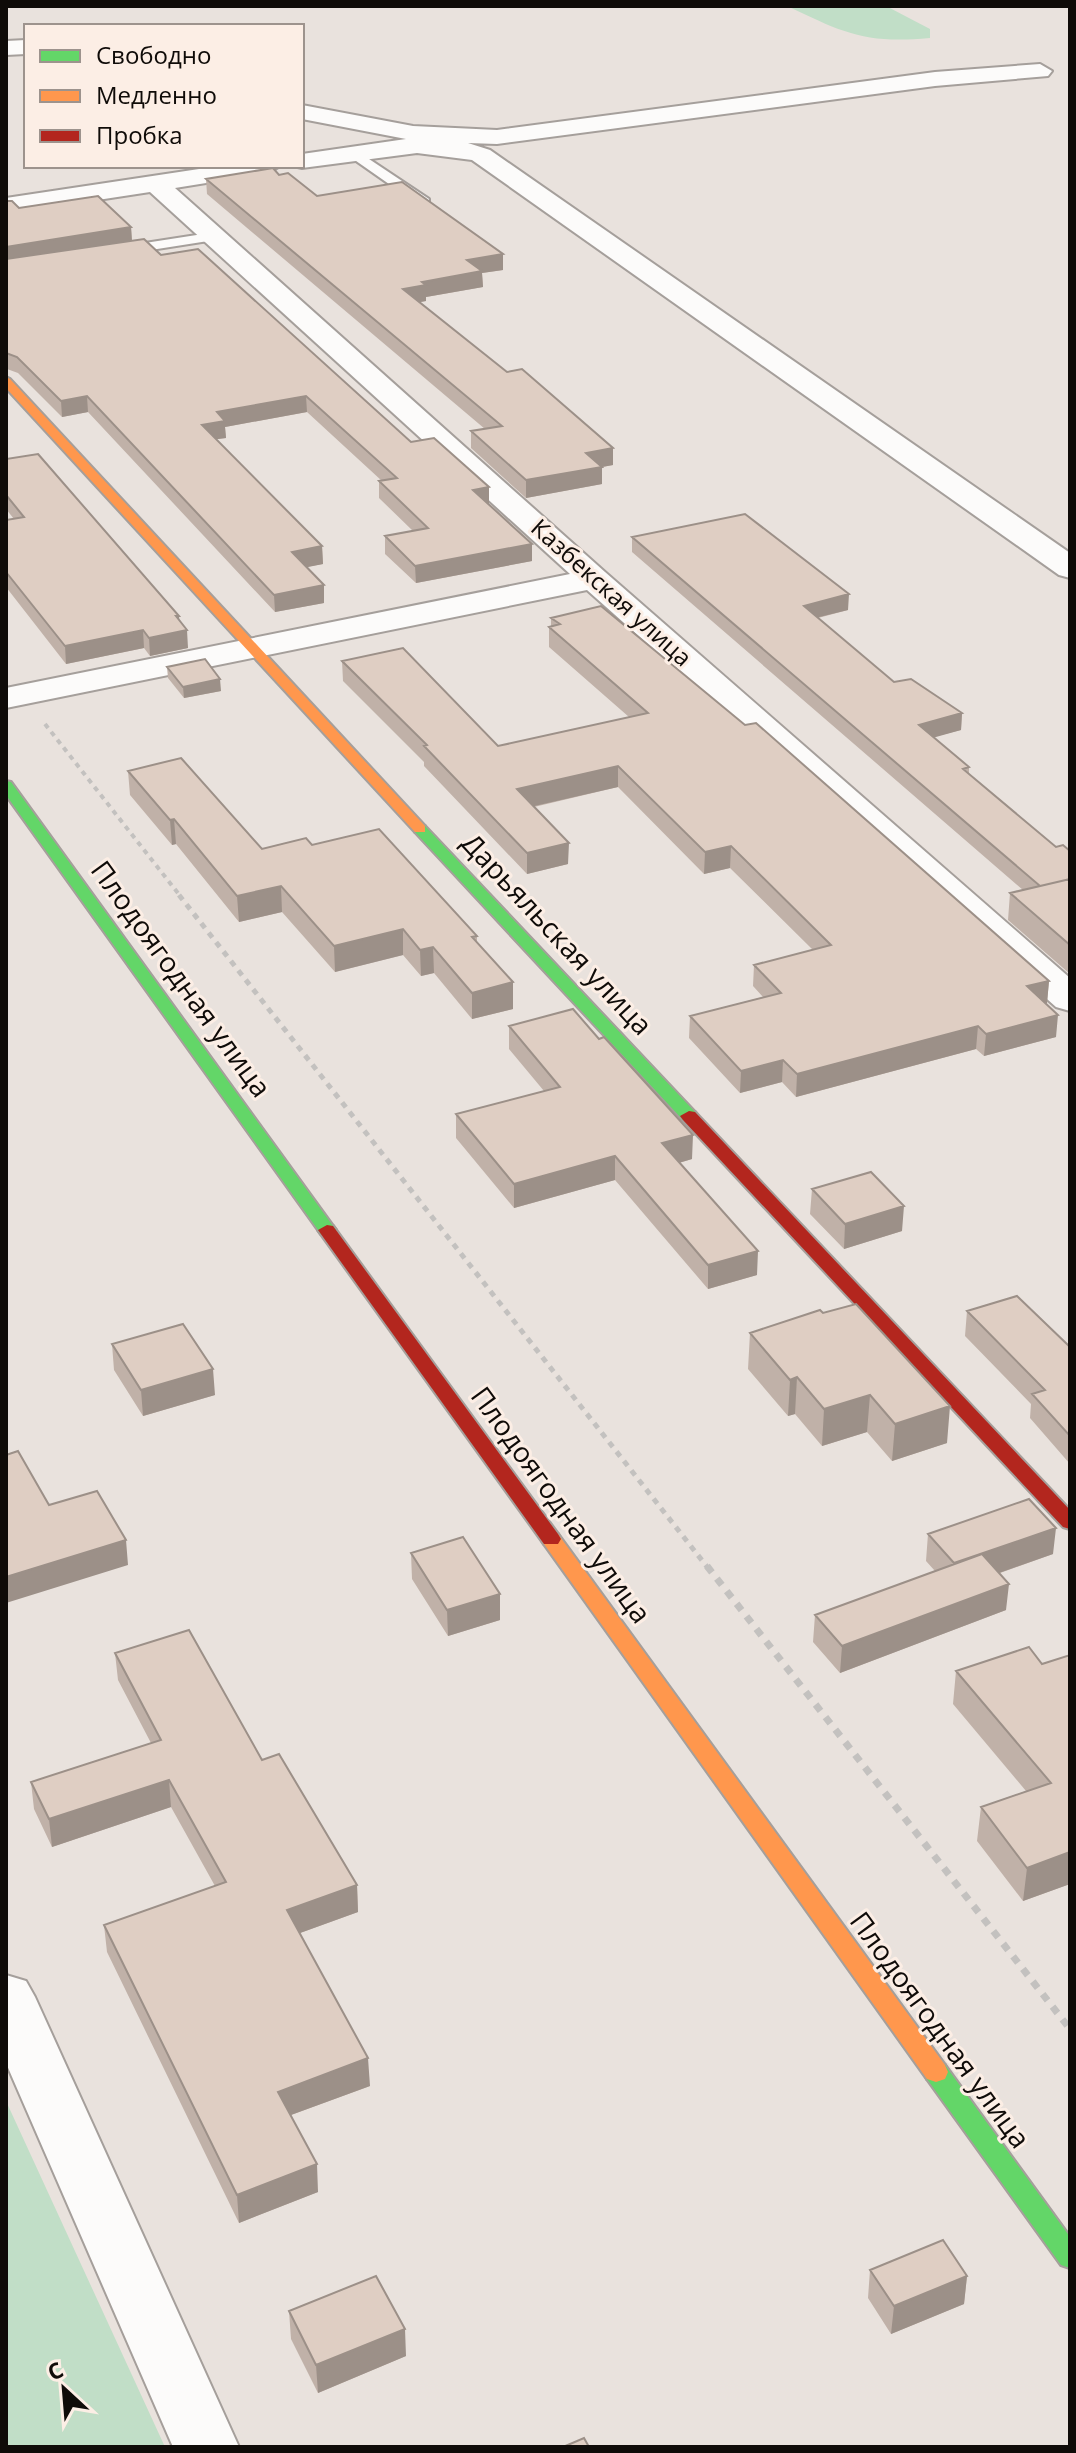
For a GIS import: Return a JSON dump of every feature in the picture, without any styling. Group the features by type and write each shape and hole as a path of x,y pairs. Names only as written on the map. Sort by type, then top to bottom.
{"street":[{"path":"304,112 413,133 497,137 935,79 1040,71"},
{"path":"304,161 432,147 469,149 1070,568"},
{"path":"6,206 255,168"},
{"name":"Казбекская улица","path":"155,183 594,579 1070,999"},
{"name":"Дарьяльская улица","path":"6,381 250,648 1070,1522"},
{"path":"14,697 594,579"},
{"name":"Плодоягодная улица","path":"6,785 1070,2257"},
{"path":"6,1997 206,2447"}],"lane":[{"path":"354,153 431,207"},
{"path":"96,255 216,236"}],"path":[{"path":"14,697 1070,2029"}],"green space":[{"path":"787,6 886,6 930,29 930,38 871,38 840,30"},
{"path":"6,2101 165,2447 6,2447"}],"building":[{"path":"273,168 279,175 288,173 317,196 402,182 503,254 467,260 482,271 422,282 426,285 403,289 507,372 522,369 613,448 586,453 602,467 526,480 471,431 502,426 206,179"},
{"path":"98,196 131,227 6,247 6,201 12,201 19,208"},
{"path":"144,239 161,255 198,249 411,442 434,438 489,487 473,490 532,544 415,566 385,536 428,528 379,481 397,478 306,396 217,412 225,421 202,425 322,546 292,552 324,585 274,595 87,396 61,401 17,357 6,353 6,259"},
{"path":"38,454 179,616 176,616 187,630 149,638 143,630 65,646 6,572 6,520 24,517 6,495 6,459"},
{"path":"745,514 849,594 804,606 894,682 911,679 962,713 919,725 969,767 963,769 1056,847 1063,845 1070,851 1070,879 1040,886 632,537"},
{"path":"601,606 745,725 756,723 1049,981 1027,986 1058,1015 986,1034 978,1026 797,1074 783,1060 741,1071 690,1016 781,993 754,965 831,945 731,846 705,852 618,766 517,789 569,843 527,853 424,746 427,745 342,661 403,648 498,746 648,713 549,627 560,624 551,618"},
{"path":"205,659 220,679 183,687 167,667"},
{"path":"181,758 262,849 306,838 312,845 379,829 477,936 472,937 513,982 472,993 433,947 420,950 403,929 334,946 281,886 237,896 174,819 170,820 128,771"},
{"path":"1070,879 1070,945 1010,893"},
{"path":"573,1009 599,1039 604,1037 693,1135 662,1143 758,1251 708,1265 615,1156 514,1184 456,1114 560,1087 509,1026"},
{"path":"871,1172 904,1206 845,1224 812,1189"},
{"path":"1017,1296 1070,1347 1070,1436 1032,1394 1045,1390 967,1311"},
{"path":"856,1304 950,1406 895,1424 870,1395 824,1409 797,1377 790,1380 750,1333 820,1310 823,1313"},
{"path":"183,1324 213,1369 141,1390 112,1344"},
{"path":"18,1451 49,1505 97,1491 126,1540 6,1577 6,1455"},
{"path":"1029,1499 1056,1528 954,1563 928,1534"},
{"path":"463,1537 500,1594 447,1610 411,1553"},
{"path":"982,1554 1009,1584 842,1646 815,1615"},
{"path":"189,1630 262,1760 279,1754 357,1885 287,1910 368,2058 278,2092 317,2164 237,2195 104,1925 226,1882 169,1780 49,1819 31,1782 161,1740 115,1653"},
{"path":"1029,1647 1042,1664 1070,1655 1070,1852 1027,1868 981,1807 1051,1783 956,1671"},
{"path":"943,2240 967,2276 894,2306 870,2270"},
{"path":"376,2276 405,2329 316,2365 289,2311"},
{"path":"584,2438 589,2447 563,2447"}],"traffic: fast":[{"path":"6,785 327,1230"},
{"path":"420,829 689,1116"},
{"path":"936,2072 1070,2257"}],"traffic: slow":[{"path":"6,381 420,829"},
{"path":"551,1539 936,2072"}],"traffic: jam":[{"path":"689,1116 1070,1522"},
{"path":"327,1230 551,1539"}]}
